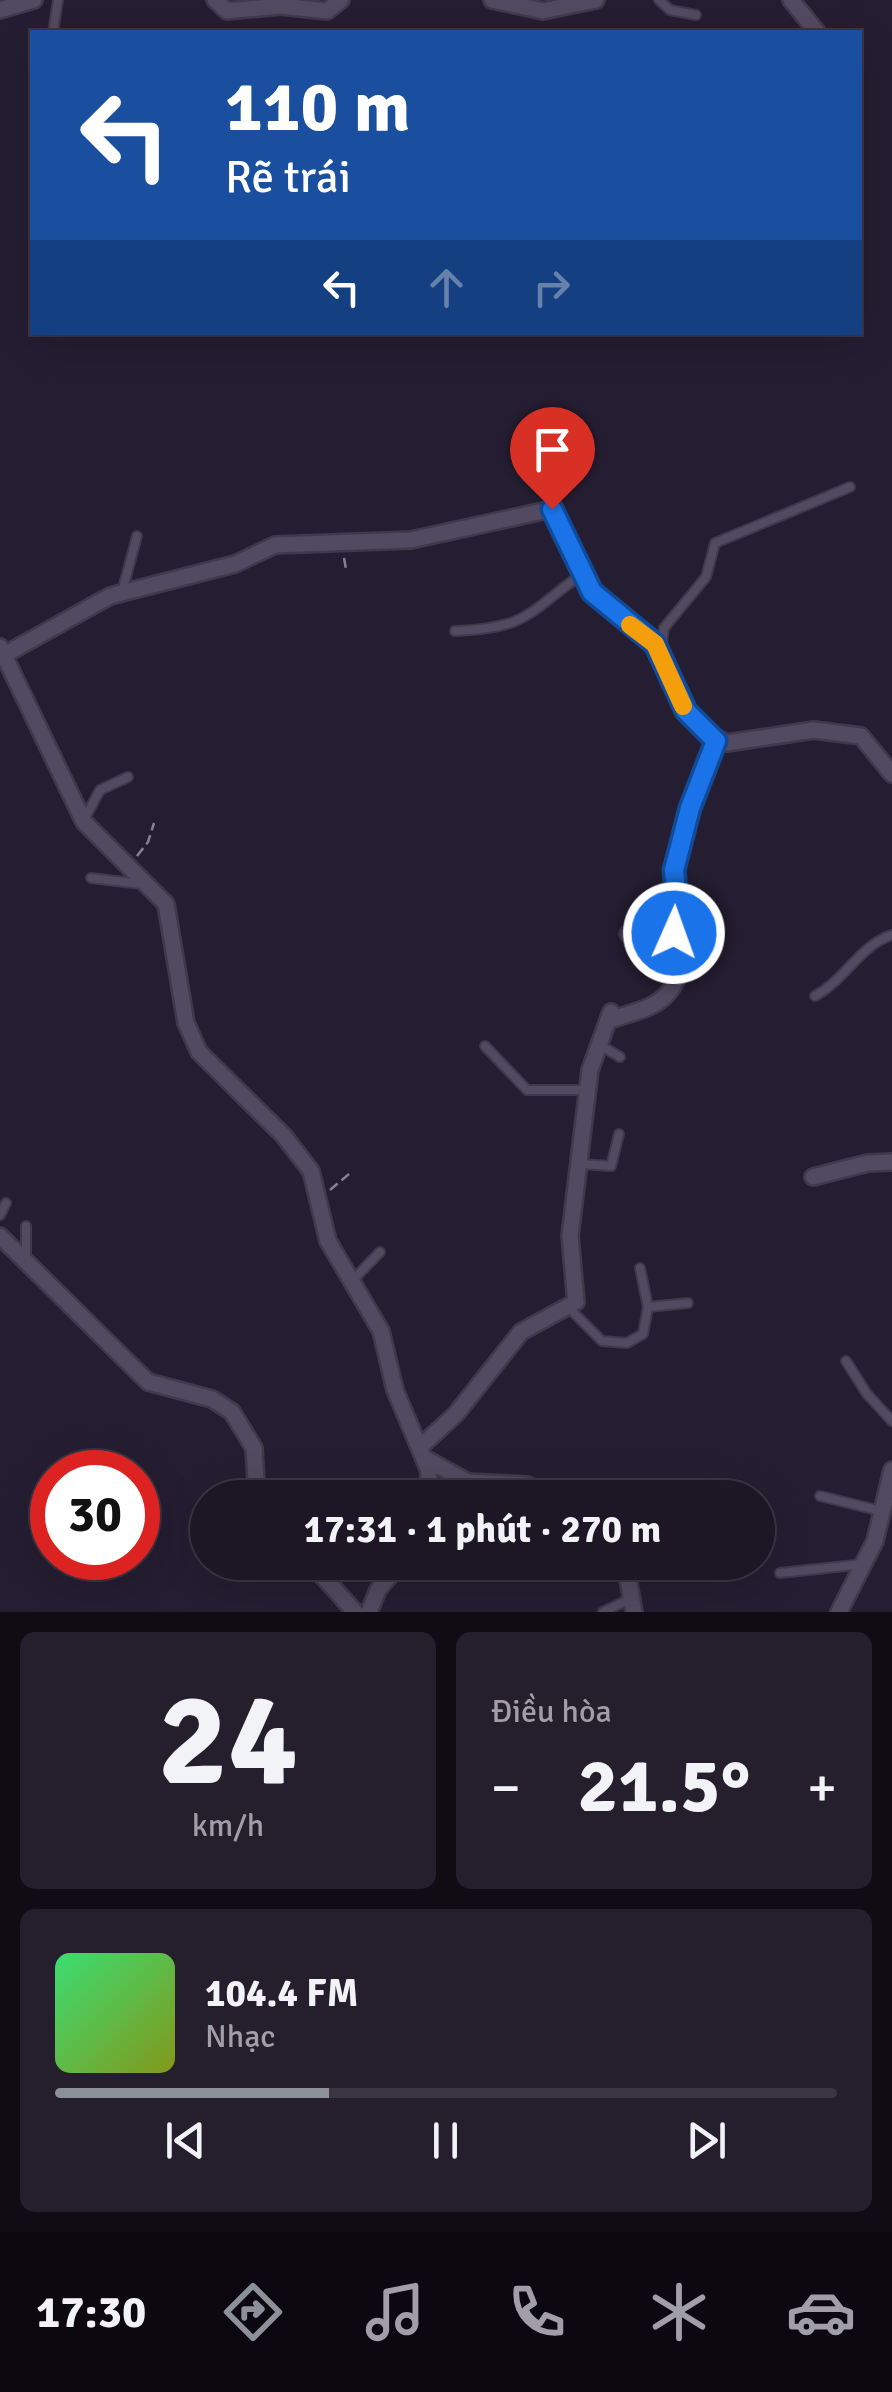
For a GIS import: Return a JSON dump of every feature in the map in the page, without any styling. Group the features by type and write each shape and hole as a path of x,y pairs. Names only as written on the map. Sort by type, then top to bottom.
{"street":[{"path":"0,10 34,0"},
{"path":"214,0 233,12 282,6 327,11 341,0"},
{"path":"492,0 526,3 543,11 596,0"},
{"path":"792,0 816,30"},
{"path":"426,1480 423,1453 396,1390 380,1331 328,1241 319,1195 302,1157 210,1065 191,1038 172,919 166,904 84,822 2,651 122,592 235,564 275,545 410,540 552,509 582,574 604,605 662,654 686,711 716,741"},
{"path":"716,741 814,730 861,736 892,774"},
{"path":"423,1453 521,1332 576,1302 570,1236 588,1090 610,1016 662,999 682,962 674,870 690,808 716,741"},
{"path":"628,934 680,936"},
{"path":"813,1178 868,1163 892,1162"},
{"path":"0,1236 148,1382 212,1399 232,1412 254,1448 255,1480"},
{"path":"423,1453 465,1480"},
{"path":"838,1612 864,1564 892,1470"},
{"path":"326,1580 355,1612"},
{"path":"369,1612 388,1580"},
{"path":"629,1580 633,1606"}],"lane":[{"path":"54,30 58,0"},
{"path":"659,0 670,10 696,15"},
{"path":"662,654 664,628 706,577 715,543 850,487"},
{"path":"122,592 137,536"},
{"path":"455,631 510,625 534,615 582,574"},
{"path":"84,822 100,790 128,777"},
{"path":"91,878 146,884"},
{"path":"815,996 842,979 873,943 892,935"},
{"path":"600,1045 620,1056"},
{"path":"486,1046 527,1090 588,1090"},
{"path":"580,1164 611,1166 619,1134"},
{"path":"0,1214 6,1203"},
{"path":"26,1226 26,1261"},
{"path":"352,1282 380,1252"},
{"path":"569,1308 602,1341 614,1345 643,1334 648,1307 640,1268"},
{"path":"648,1307 688,1303"},
{"path":"846,1360 866,1394 892,1421"},
{"path":"820,1496 881,1511"},
{"path":"780,1573 864,1564"},
{"path":"603,1612 633,1606"}],"path":[{"path":"126,868 148,842 154,822"},
{"path":"319,1195 344,1183 349,1174"}],"slow traffic":[{"path":"630,625 662,654 683,706"}],"route":[{"path":"552,509 592,592 655,644 686,711 716,741 690,808 674,870 680,936 674,933"}]}
